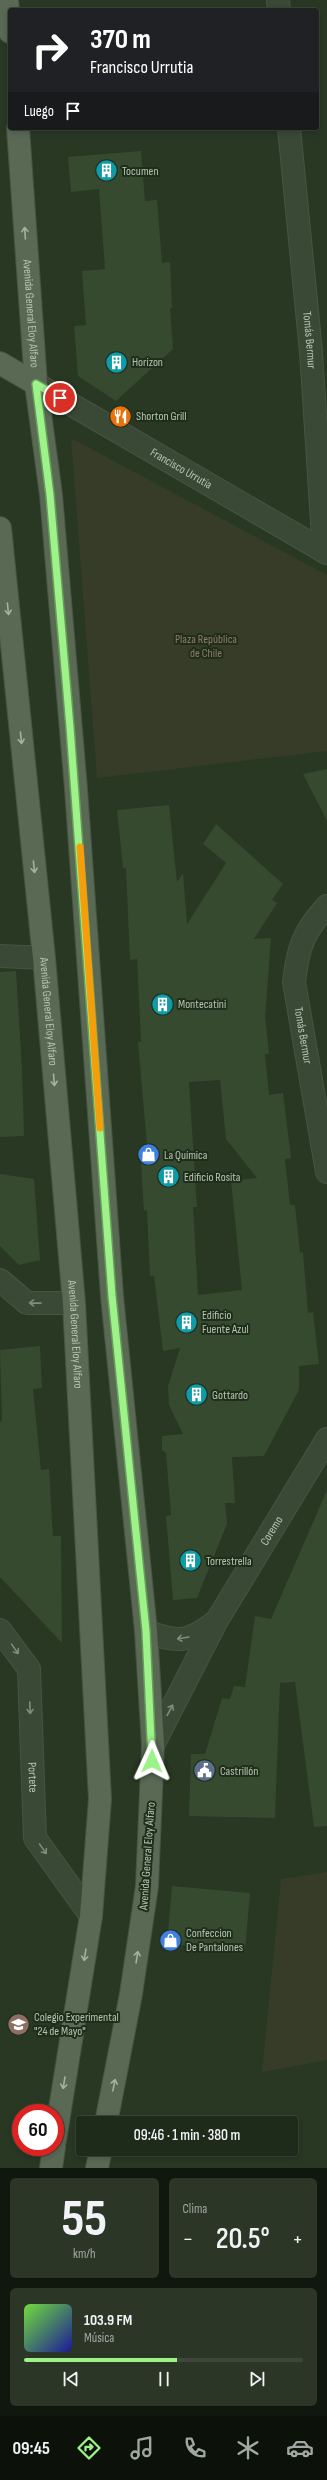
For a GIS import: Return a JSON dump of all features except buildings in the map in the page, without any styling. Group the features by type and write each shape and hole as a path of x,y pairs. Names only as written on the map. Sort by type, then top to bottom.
{"main road":[{"path":"7,0 8,11"},
{"name":"Avenida General Eloy Alfaro","path":"18,130 36,384 51,502 75,781 112,1296 146,1631 153,1745 147,1886 131,1994 107,2116"},
{"path":"0,363 36,384"},
{"name":"Avenida General Eloy Alfaro","path":"0,528 44,958 74,1303 100,1799 91,1916 61,2104"},
{"path":"50,2168 52,2156"},
{"path":"97,2168 100,2156"}],"street":[{"name":"Tomás Bermur","path":"289,130 311,352 325,553"},
{"name":"Francisco Urrutia","path":"36,384 325,553"},
{"name":"Tomás Bermur","path":"327,906 309,926 297,957 294,982 327,1172"},
{"path":"0,956 44,958"},
{"path":"0,1280 27,1303 74,1303"},
{"name":"Coremo","path":"153,1745 216,1622 327,1439"},
{"name":"Coremo","path":"146,1631 170,1640 198,1636 216,1622"},
{"name":"Portete","path":"0,1630 29,1669 35,1838 91,1916"}],"green space":[{"name":"Plaza República de Chile","path":"71,438 327,575 327,751 97,778"},
{"path":"327,1872 327,2060 262,2072 281,1879"}],"slow traffic":[{"path":"80,847 100,1128"}],"place":[{"name":"Tocumen","path":"106,171"},
{"name":"Horizon","path":"117,362"},
{"name":"Shorton Grill","path":"120,416"},
{"name":"Montecatini","path":"163,1004"},
{"name":"La Química","path":"149,1155"},
{"name":"Edificio Rosita","path":"168,1177"},
{"name":"Edificio Fuente Azul","path":"186,1322"},
{"name":"Gottardo","path":"197,1395"},
{"name":"Torrestrella","path":"191,1561"},
{"name":"Castrillón","path":"204,1771"},
{"name":"Confeccion De Pantalones","path":"171,1940"},
{"name":"Colegio Experimental \"24 de Mayo\"","path":"19,2024"}],"route":[{"path":"60,398 36,384 50,495 77,805 112,1296 146,1631 153,1745 152,1761"}]}
